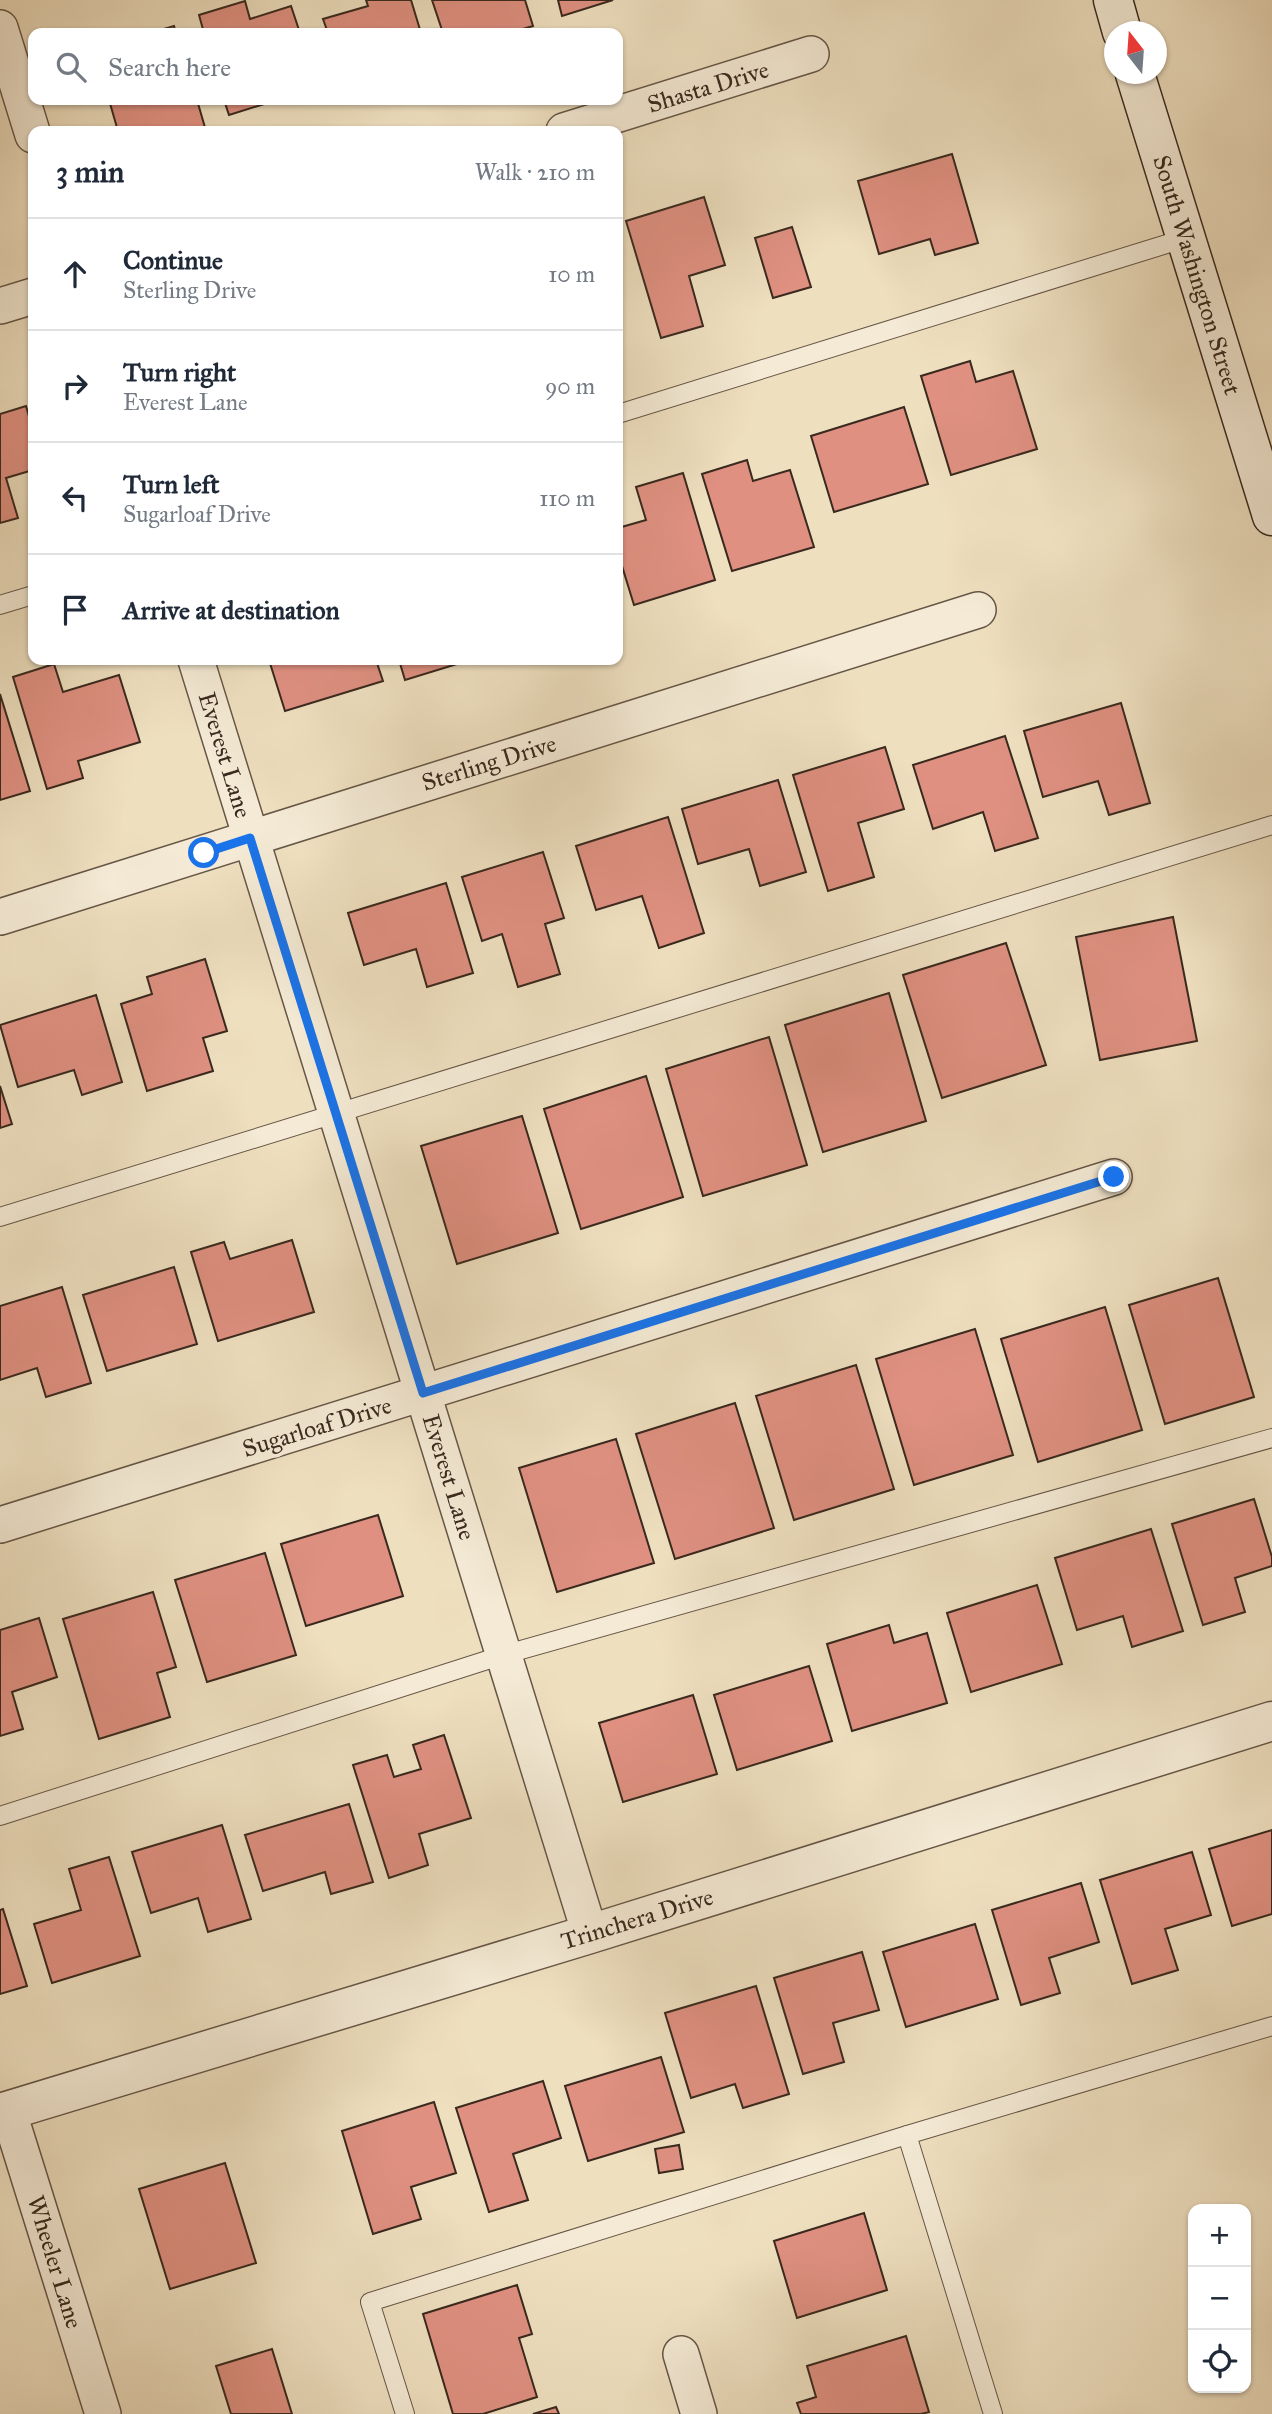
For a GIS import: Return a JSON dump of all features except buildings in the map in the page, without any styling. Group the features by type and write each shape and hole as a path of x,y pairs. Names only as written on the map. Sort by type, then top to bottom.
{"street":[{"path":"1113,0 1119,21"},
{"path":"0,28 30,126"},
{"name":"Shasta Drive","path":"580,126 811,54"},
{"name":"South Washington Street","path":"1138,84 1272,516"},
{"path":"0,306 28,298"},
{"name":"Sterling Drive","path":"0,917 978,610"},
{"name":"Everest Lane","path":"197,665 590,1934"},
{"name":"Sugarloaf Drive","path":"0,1525 1114,1177"},
{"name":"Trinchera Drive","path":"4,2112 590,1934 1272,1721"},
{"name":"Wheeler Lane","path":"4,2112 103,2414"},
{"path":"681,2354 699,2414"}],"lane":[{"path":"623,412 1186,238"},
{"path":"0,605 28,597"},
{"path":"0,1217 1272,825"},
{"path":"0,1816 503,1655 1272,1438"},
{"path":"405,2414 370,2302 907,2135 1272,2026"},
{"path":"907,2135 992,2414"}],"route":[{"path":"204,853 250,838 423,1393 1114,1177"}]}
